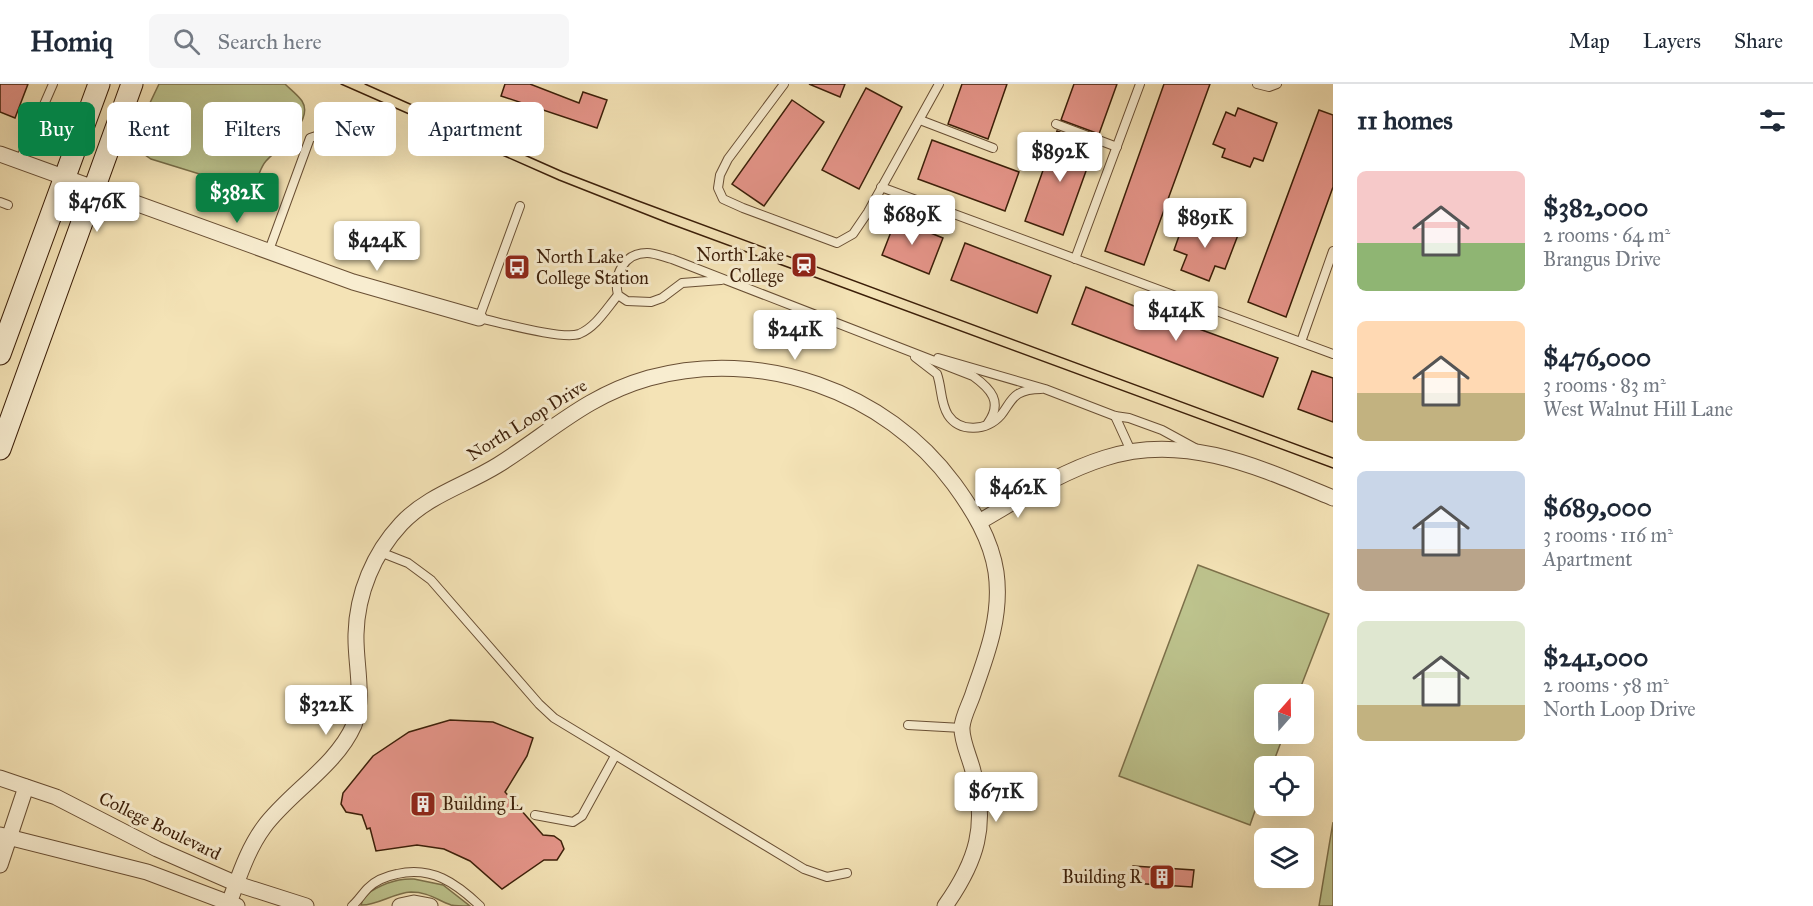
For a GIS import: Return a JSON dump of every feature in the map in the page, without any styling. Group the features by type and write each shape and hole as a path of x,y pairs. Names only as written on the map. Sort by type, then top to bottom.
{"main road":[{"path":"2,342 99,84"},
{"path":"0,449 92,188 132,84"}],"street":[{"path":"0,154 268,253 417,302 479,318"},
{"name":"North Loop Drive","path":"233,905 237,884 249,849 266,824 325,766 354,724 360,682 356,632 365,581 379,551 402,523 422,505 495,466 585,404 616,389 652,377 700,368 738,367 819,384 876,412 908,435 939,463 979,522 989,545 997,574 995,631 962,728"},
{"path":"979,522 1063,475 1103,458 1131,451 1161,448 1203,452 1242,462 1333,498"},
{"path":"945,906 965,876 980,836 980,796 962,728"},
{"name":"College Boulevard","path":"0,778 56,797 157,849 237,884 306,906"},
{"path":"0,865 4,837 26,787"},
{"path":"4,837 147,872 233,905"},
{"path":"400,906 414,903 430,906"}],"lane":[{"path":"19,162 53,84"},
{"path":"784,84 724,167 718,188 723,199 817,238 837,243 853,234 939,84"},
{"path":"1075,259 1140,84"},
{"path":"1257,84 1269,87 1277,84"},
{"path":"920,120 993,148"},
{"path":"1056,124 1117,147"},
{"path":"268,253 310,138 314,137"},
{"path":"881,187 1333,354"},
{"path":"520,206 479,318 546,332 579,333 596,322 618,295"},
{"path":"1300,342 1333,251"},
{"path":"721,280 682,283 662,298 651,302 627,301 618,295 615,284 619,269 632,257 647,253 672,259 721,280 973,376 992,392 996,403 995,414 988,423"},
{"path":"902,348 1046,389 1114,416 1129,418 1162,430 1203,452"},
{"path":"902,348 937,374 941,399 949,416 966,428 977,428 999,417 1016,395 1024,391 1046,389"},
{"path":"1114,416 1131,451"},
{"path":"379,551 408,563 431,580 539,704 576,732 804,868 827,878 847,873"},
{"path":"908,725 962,728"},
{"path":"535,815 573,822 582,816 615,756"},
{"path":"352,906 369,887 389,876 414,870 433,874 458,886 480,906"}],"green space":[{"path":"159,84 285,84 302,101 305,109 302,119 302,102 203,102 203,156 271,156 248,189 147,156 191,156 191,102 150,102"},
{"path":"1198,565 1329,614 1302,684 1254,684 1254,744 1280,744 1276,756 1254,756 1254,814 1250,825 1119,776"},
{"path":"1333,822 1333,906 1319,906"},
{"path":"414,879 443,885 470,906 451,905 417,892 361,905 364,896 381,886 394,881"}],"building":[{"path":"0,84 28,84 21,102 18,102 15,118 0,112"},
{"path":"505,84 530,84 579,103 583,92 607,100 597,128 544,110 544,102 519,102 501,96"},
{"path":"809,84 845,84 840,97"},
{"path":"962,84 1007,84 988,139 948,124"},
{"path":"1074,84 1117,84 1099,134 1061,120"},
{"path":"1164,84 1210,84 1144,265 1105,251"},
{"path":"866,88 902,107 859,189 822,170"},
{"path":"792,100 824,122 764,206 732,184"},
{"path":"1238,108 1277,123 1263,161 1254,158 1250,167 1222,157 1225,149 1213,144 1226,112 1235,116"},
{"path":"1319,110 1333,115 1333,187 1286,317 1248,302"},
{"path":"1057,131 1095,146 1063,235 1025,221"},
{"path":"932,140 1019,172 1005,211 918,179"},
{"path":"896,219 943,238 929,274 882,255"},
{"path":"1199,221 1238,235 1225,269 1215,266 1209,281 1181,270 1187,255 1174,250 1184,222 1197,226"},
{"path":"965,243 1051,276 1037,313 951,280"},
{"path":"1086,287 1190,328 1191,326 1278,358 1263,397 1072,324"},
{"path":"1312,371 1333,378 1333,422 1298,409"},
{"name":"Building L","path":"450,720 493,722 533,738 527,756 505,792 543,835 554,836 561,841 564,849 557,860 544,860 502,889 470,861 444,849 417,845 376,851 370,828 367,829 362,815 346,812 341,804 343,793 373,756 409,732"},
{"name":"Building R","path":"1133,866 1194,870 1192,887 1131,883"}],"tram line":[{"path":"341,84 559,180 668,223 1333,468"},
{"path":"365,84 563,172 1333,458"}],"place":[{"name":"North Lake College","path":"804,265"},
{"name":"North Lake College Station","path":"517,267"},
{"name":"Building L","path":"423,804"},
{"name":"Building R","path":"1162,877"}]}
